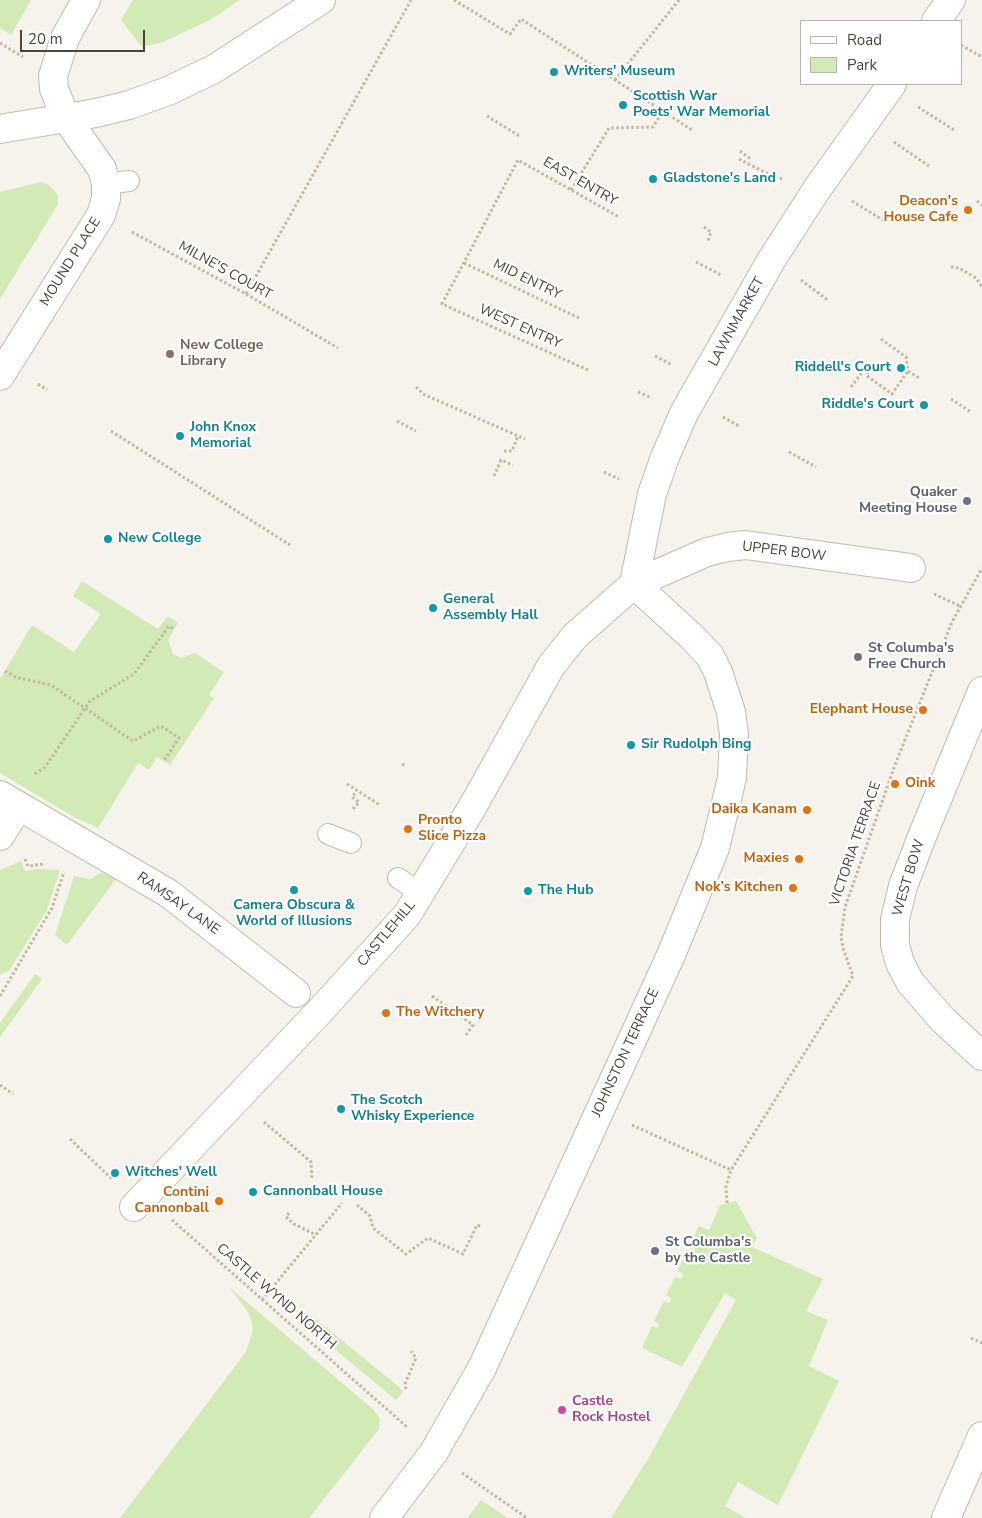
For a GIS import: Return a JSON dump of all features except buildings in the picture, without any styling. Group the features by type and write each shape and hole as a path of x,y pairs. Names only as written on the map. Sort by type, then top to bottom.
{"street":[{"name":"MOUND PLACE","path":"0,376 100,215 106,199 118,182 102,169 66,118 54,89 53,76 65,38 86,0"},
{"path":"0,129 129,105 190,82 278,30 321,0"},
{"path":"937,20 951,0"},
{"name":"LAWNMARKET","path":"634,584 652,494 665,457 684,413 772,259 817,190 890,86"},
{"name":"UPPER BOW","path":"634,584 707,552 736,546 912,568"},
{"name":"CASTLEHILL","path":"140,1202 320,1011 406,915 409,885 473,806 559,655 588,624 634,584"},
{"name":"JOHNSTON TERRACE","path":"384,1518 434,1452 482,1368 671,955 716,848 732,778 734,736 731,712 718,672 710,656 634,584"},
{"name":"WEST BOW","path":"982,690 903,886 895,919 895,945 900,963 910,982 943,1020 982,1056"},
{"path":"0,836 10,801"},
{"name":"RAMSAY LANE","path":"10,801 168,893 320,1011"},
{"path":"946,1518 982,1436"}],"lane":[{"path":"328,834 351,844"}],"path":[{"path":"246,294 411,0"},
{"path":"454,0 510,34 522,19 692,130"},
{"path":"615,80 679,0"},
{"path":"962,45 982,58"},
{"path":"890,86 954,130"},
{"path":"571,190 609,128 653,127 663,111"},
{"path":"487,116 520,137"},
{"path":"740,152 751,158"},
{"name":"EAST ENTRY","path":"464,263 518,160 619,217"},
{"path":"739,160 766,174"},
{"path":"848,198 886,222"},
{"path":"977,201 982,205"},
{"name":"MILNE'S COURT","path":"100,215 246,294 338,348"},
{"path":"704,227 711,232 708,241"},
{"name":"WEST ENTRY","path":"464,263 442,304 588,370"},
{"name":"MID ENTRY","path":"464,263 579,318"},
{"path":"951,267 959,268 976,278 982,287"},
{"path":"851,387 866,367 868,369 867,376 892,394 908,371 906,357 881,339"},
{"path":"908,371 919,378"},
{"path":"416,387 423,394 525,439"},
{"path":"951,399 971,412"},
{"path":"398,421 416,431"},
{"path":"111,431 290,545"},
{"path":"504,451 512,451 518,436"},
{"path":"789,452 816,467"},
{"path":"494,476 501,460 513,465"},
{"path":"604,472 614,477"},
{"name":"VICTORIA TERRACE","path":"726,1203 726,1186 731,1170 853,976 843,948 841,936 845,907 895,765 960,606 982,568"},
{"path":"940,597 960,606"},
{"path":"45,767 90,701 134,674 169,626 174,629"},
{"path":"5,671 15,677 51,685 133,741 160,726 179,738 164,761"},
{"path":"402,764 406,766"},
{"path":"347,784 380,805"},
{"path":"356,800 352,797 357,791"},
{"path":"25,859 28,866 52,864"},
{"path":"0,996 52,908 66,866"},
{"path":"432,996 473,1025 466,1035"},
{"path":"0,1085 13,1094"},
{"path":"237,1100 311,1162 312,1179"},
{"path":"658,1137 731,1170"},
{"name":"CASTLE WYND NORTH","path":"70,1139 140,1202 262,1300 393,1413"},
{"path":"262,1300 342,1203"},
{"path":"357,1205 370,1216 373,1228 406,1254 428,1238 464,1254 477,1225 482,1227"},
{"path":"289,1213 286,1217 294,1224 316,1235"},
{"path":"971,1338 982,1343"},
{"path":"406,1389 405,1384 416,1358 411,1351"},
{"path":"488,1491 527,1518"}],"green space":[{"path":"0,0 31,0 11,35 0,28"},
{"path":"133,0 240,0 210,20 163,42 142,47 121,20"},
{"path":"41,182 49,185 54,190 58,196 58,204 0,299 0,192"},
{"path":"82,581 158,629 168,616 178,623 168,640 173,654 182,658 195,653 224,672 209,695 214,698 170,765 157,757 149,770 138,763 98,828 74,817 0,773 0,679 32,625 74,652 101,614 73,596"},
{"path":"21,861 25,871 37,869 60,870 47,910 9,971 0,975 0,870"},
{"path":"101,872 116,879 67,945 55,935 74,876 91,879"},
{"path":"35,974 42,979 0,1037 0,1023"},
{"path":"736,1201 757,1238 752,1247 823,1279 806,1311 828,1320 809,1366 839,1381 778,1505 738,1482 725,1506 746,1518 611,1518 648,1459 736,1300 725,1293 682,1367 642,1348 652,1326 658,1328 659,1324 654,1321 664,1301 669,1303 671,1298 666,1295 675,1277 681,1279 683,1274 677,1271 687,1253 692,1255 695,1249 689,1246 699,1226 709,1230 720,1205"},
{"path":"229,1287 374,1410 380,1419 379,1429 309,1518 120,1518 246,1352 253,1330 251,1319 246,1309"},
{"path":"311,1315 398,1386 403,1392 396,1400 309,1328 308,1323"},
{"path":"481,1500 508,1518 467,1518"}],"place":[{"name":"Writers' Museum","path":"554,72"},
{"name":"Scottish War Poets' War Memorial","path":"623,105"},
{"name":"Gladstone's Land","path":"653,179"},
{"name":"Deacon's House Cafe","path":"968,210"},
{"name":"New College Library","path":"170,354"},
{"name":"Riddell's Court","path":"901,368"},
{"name":"Riddle's Court","path":"924,405"},
{"name":"John Knox Memorial","path":"180,436"},
{"name":"Quaker Meeting House","path":"967,501"},
{"name":"New College","path":"108,539"},
{"name":"General Assembly Hall","path":"433,608"},
{"name":"St Columba's Free Church","path":"858,657"},
{"name":"Elephant House","path":"923,710"},
{"name":"Sir Rudolph Bing","path":"631,745"},
{"name":"Oink","path":"895,784"},
{"name":"Daika Kanam","path":"807,810"},
{"name":"Pronto Slice Pizza","path":"408,829"},
{"name":"Maxies","path":"799,859"},
{"name":"Nok’s Kitchen","path":"793,888"},
{"name":"Camera Obscura & World of Illusions","path":"294,890"},
{"name":"The Hub","path":"528,891"},
{"name":"The Witchery","path":"386,1013"},
{"name":"The Scotch Whisky Experience","path":"341,1109"},
{"name":"Witches' Well","path":"115,1173"},
{"name":"Cannonball House","path":"253,1192"},
{"name":"Contini Cannonball","path":"219,1201"},
{"name":"St Columba's by the Castle","path":"655,1251"},
{"name":"Castle Rock Hostel","path":"562,1410"}]}
